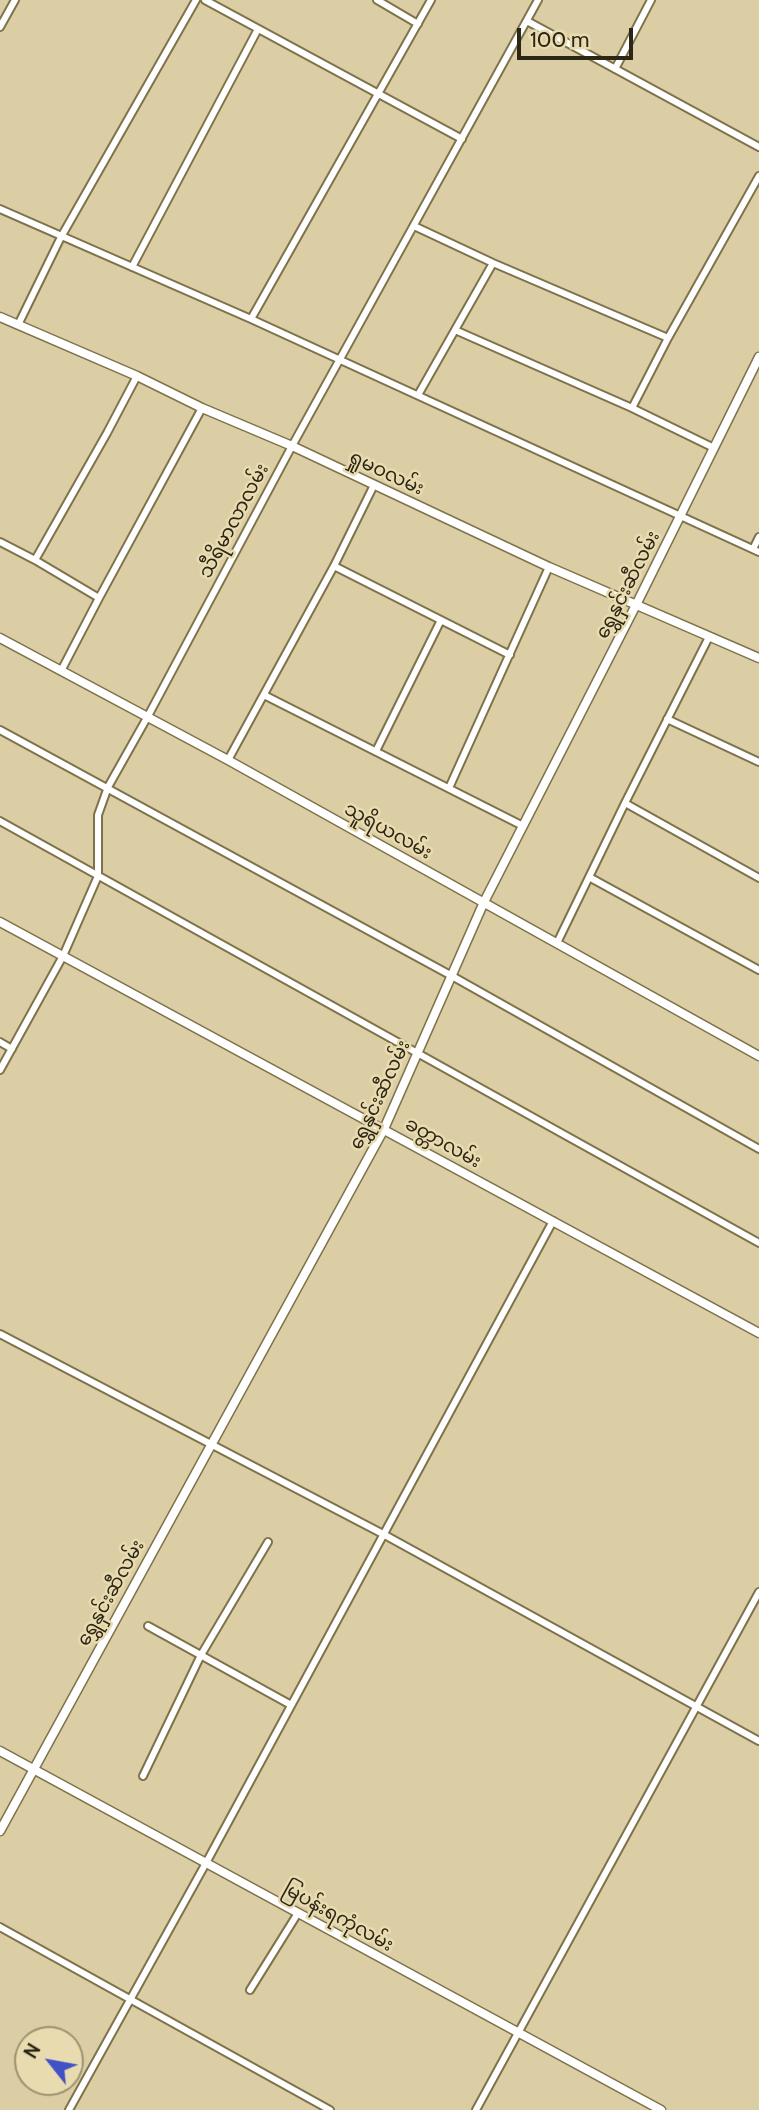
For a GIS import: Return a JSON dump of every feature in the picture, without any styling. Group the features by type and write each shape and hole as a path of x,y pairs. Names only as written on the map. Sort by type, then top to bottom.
{"street":[{"path":"0,27 15,0"},
{"path":"18,326 61,237 196,0"},
{"path":"205,0 462,139"},
{"path":"377,0 418,24"},
{"path":"251,319 431,0"},
{"name":"သီရိမာလာလမ်း","path":"0,1070 63,956 98,876 98,815 108,787 538,0"},
{"path":"615,69 651,0"},
{"path":"527,21 759,147"},
{"path":"132,267 257,29"},
{"path":"632,408 759,176"},
{"path":"0,209 340,359 756,551 759,537"},
{"path":"414,226 668,338"},
{"path":"418,396 493,263"},
{"name":"ရှုမဝလမ်း","path":"0,317 292,446 550,567 759,658"},
{"path":"455,330 632,408 714,448"},
{"name":"ရွှေနှင်းဆီလမ်း","path":"0,1831 384,1129 484,902 757,368 759,357"},
{"path":"35,560 137,376"},
{"path":"61,671 202,408"},
{"path":"228,760 334,566 374,485"},
{"path":"0,542 99,598"},
{"path":"334,566 510,655"},
{"path":"449,788 550,567"},
{"path":"376,751 441,620"},
{"path":"557,943 709,637"},
{"name":"သူရိယလမ်း","path":"0,638 228,760 759,1056"},
{"path":"264,695 523,826"},
{"path":"667,719 759,762"},
{"path":"0,730 452,976 759,1149"},
{"path":"625,803 759,878"},
{"path":"0,821 759,1243"},
{"path":"589,877 759,971"},
{"name":"ခတ္တာလမ်း","path":"0,922 759,1333"},
{"path":"0,1042 12,1049"},
{"path":"69,2110 553,1221"},
{"path":"0,1334 383,1534 759,1741"},
{"path":"143,1776 201,1654 268,1542"},
{"path":"476,2110 759,1592"},
{"path":"148,1626 291,1705"},
{"name":"မြပန်းရကုံလမ်း","path":"0,1751 660,2110"},
{"path":"250,1990 298,1913"},
{"path":"0,1927 330,2110"}]}
